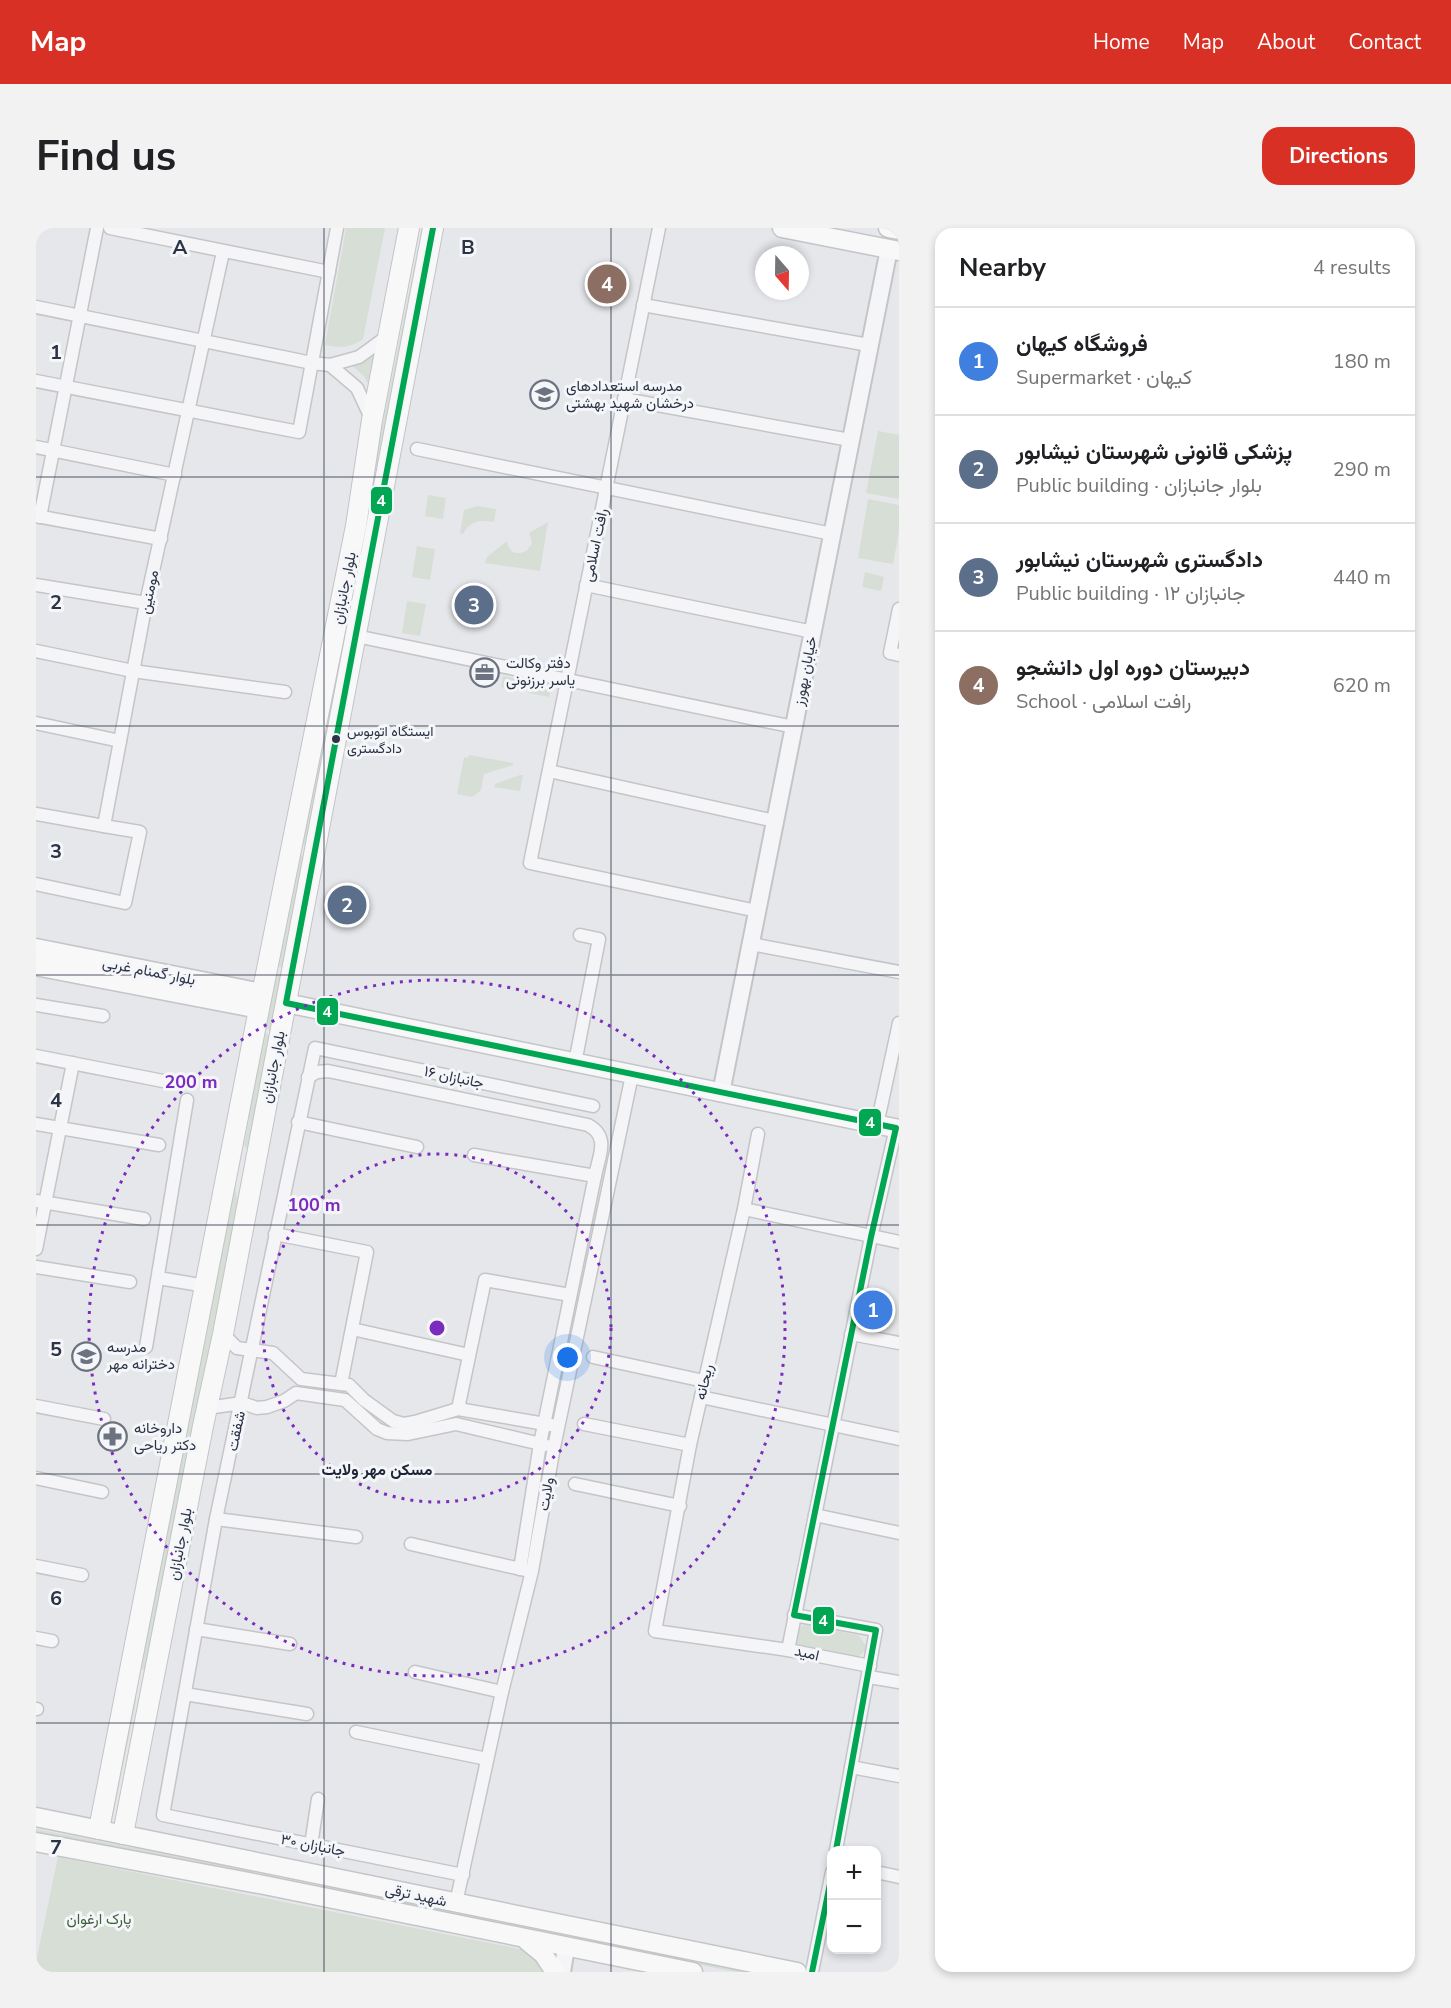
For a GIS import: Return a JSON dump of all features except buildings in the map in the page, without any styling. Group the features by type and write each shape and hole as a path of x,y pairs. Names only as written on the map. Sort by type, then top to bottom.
{"main road":[{"name":"بلوار جانبازان","path":"99,1829 231,1154 251,999 290,856 356,526 372,420 409,228"},
{"name":"بلوار جانبازان","path":"123,1834 223,1334 434,228"},
{"path":"782,228 894,250"},
{"path":"888,228 899,230"},
{"path":"290,856 298,850 307,852 313,860"},
{"name":"بلوار گمنام غربی","path":"36,948 251,999"},
{"name":"بلوار گمنام غربی","path":"36,966 251,999"},
{"path":"285,1002 897,1129"},
{"path":"231,1154 256,1158"},
{"path":"129,1679 152,1684"},
{"name":"شهید ترقی","path":"36,1817 797,1972"},
{"name":"شهید ترقی","path":"36,1842 264,1885 693,1972"},
{"path":"264,1885 267,1865"},
{"path":"520,1937 543,1954 555,1972"}],"street":[{"path":"97,228 54,450 38,517 161,539"},
{"path":"110,228 329,272"},
{"path":"36,381 299,432 337,228"},
{"name":"رافت اسلامی","path":"659,228 530,863 757,911"},
{"name":"خیابان بهورز","path":"721,1093 869,345 894,250"},
{"name":"مومنین","path":"104,826 146,603 223,252"},
{"path":"643,305 869,345"},
{"path":"36,307 330,365 359,357 390,335"},
{"path":"330,365 357,388 372,420"},
{"path":"624,399 850,441"},
{"path":"36,447 175,475"},
{"path":"417,449 832,534"},
{"path":"36,585 146,603"},
{"path":"586,585 813,632"},
{"path":"899,611 890,653 899,655"},
{"path":"356,636 794,727"},
{"path":"36,651 133,671 285,692"},
{"path":"36,723 120,741"},
{"path":"549,771 775,821"},
{"path":"36,814 140,832 125,903 36,884"},
{"path":"575,1063 599,939 580,935"},
{"path":"751,944 899,972"},
{"path":"36,1005 103,1016"},
{"path":"877,1125 899,1023"},
{"name":"شفقت","path":"163,1815 216,1519 315,1048"},
{"name":"جانبازان ۱۶","path":"315,1048 593,1106"},
{"path":"36,1056 163,1081"},
{"path":"36,1249 41,1202 60,1129 73,1063"},
{"path":"308,1077 317,1072 328,1071 588,1125 597,1130 602,1141 540,1444 519,1569"},
{"name":"ولایت","path":"456,1903 502,1692 532,1571 558,1426 632,1075"},
{"path":"146,1347 187,1100"},
{"path":"298,1122 417,1147"},
{"path":"36,1124 159,1145"},
{"name":"امید","path":"897,1129 871,1237 788,1650 869,1671 899,1682"},
{"name":"ریحانه","path":"758,1134 744,1209 700,1397 655,1631 788,1650"},
{"path":"474,1155 595,1176"},
{"path":"41,1202 144,1219"},
{"path":"744,1209 899,1242"},
{"path":"275,1233 367,1252 341,1384"},
{"path":"36,1267 130,1282"},
{"path":"158,1278 206,1286"},
{"path":"458,1409 485,1280 570,1295"},
{"path":"352,1329 469,1355"},
{"path":"223,1334 237,1348 273,1353 301,1379 349,1385 364,1400 393,1421 404,1424 458,1409 558,1426"},
{"path":"851,1334 899,1343"},
{"path":"593,1357 704,1381"},
{"path":"207,1408 242,1403 257,1408 267,1407 284,1401 296,1393 345,1400 377,1429 387,1433 408,1434 456,1424 554,1447"},
{"path":"700,1397 899,1439"},
{"path":"36,1406 104,1419"},
{"path":"584,1424 690,1446"},
{"path":"36,1478 102,1492"},
{"path":"575,1484 680,1506"},
{"path":"815,1515 899,1533"},
{"path":"216,1519 356,1537"},
{"path":"411,1544 532,1571"},
{"path":"36,1566 82,1575"},
{"path":"794,1615 876,1630 837,1846"},
{"path":"196,1629 290,1644"},
{"path":"36,1638 52,1641"},
{"path":"415,1672 502,1692"},
{"path":"185,1694 307,1714"},
{"path":"356,1732 487,1759"},
{"path":"851,1767 899,1776"},
{"path":"311,1845 318,1799"},
{"name":"جانبازان ۳۰","path":"163,1815 463,1875"},
{"path":"881,1873 899,1876"},
{"path":"812,1972 827,1893"},
{"path":"562,1972 566,1948"}],"green space":[{"path":"346,228 385,228 363,339 350,346 336,347 325,345"},
{"path":"422,228 428,228 309,847 298,843"},
{"path":"380,350 371,390 364,376 350,364 362,361"},
{"path":"878,431 899,435 899,499 866,493"},
{"path":"428,495 446,498 443,519 425,516"},
{"path":"868,499 899,505 899,532 893,564 858,558"},
{"path":"477,506 496,509 494,522 476,522 469,526 463,534 460,533 464,510"},
{"path":"548,522 540,571 485,563 487,557 507,541 508,546 514,552 526,551 532,543 529,533"},
{"path":"417,546 435,549 430,580 412,577"},
{"path":"865,572 884,577 881,591 862,587"},
{"path":"407,601 426,604 420,636 402,633"},
{"path":"503,676 552,685 549,697 529,693 528,688 523,684 513,685 509,689 501,687"},
{"path":"469,755 513,763 513,765 484,774 481,790 472,797 457,794 464,757 468,758"},
{"path":"523,775 520,791 494,787 495,784"},
{"path":"301,855 304,859 285,968 275,966 297,856"},
{"path":"273,974 281,975 271,1030 263,1028"},
{"path":"263,1033 270,1037 250,1146 245,1148 249,1120 246,1106"},
{"path":"237,1161 240,1162 235,1188 238,1202 146,1668 141,1670 139,1668"},
{"path":"805,1625 858,1635 866,1646 865,1651 857,1658 801,1648 795,1644 797,1628"},
{"path":"136,1692 136,1702 112,1822 109,1825"},
{"path":"36,1829 251,1870 252,1873 213,1865 202,1867 36,1836"},
{"name":"پارک ارغوان","path":"58,1857 535,1952 549,1972 36,1972 36,1962"},
{"path":"279,1882 339,1888 775,1972 736,1972"}],"transit line":[{"name":"4","path":"433,228 286,1003 896,1128 871,1237 794,1615 876,1630 837,1846"},
{"name":"4","path":"812,1972 827,1898"}],"place":[{"name":"دبیرستان دوره اول دانشجو","path":"607,284"},
{"name":"مدرسه استعدادهای درخشان شهید بهشتی","path":"545,395"},
{"name":"دادگستری شهرستان نیشابور","path":"474,605"},
{"name":"دفتر وکالت یاسر برزنونی","path":"485,672"},
{"name":"ایستگاه اتوبوس دادگستری","path":"336,739"},
{"name":"پزشکی قانونی شهرستان نیشابور","path":"347,905"},
{"name":"فروشگاه کیهان","path":"873,1310"},
{"name":"مدرسه دخترانه مهر","path":"86,1356"},
{"name":"داروخانه دکتر ریاحی","path":"113,1437"}],"district":[{"name":"مسکن مهر ولایت","path":"377,1469"}]}
